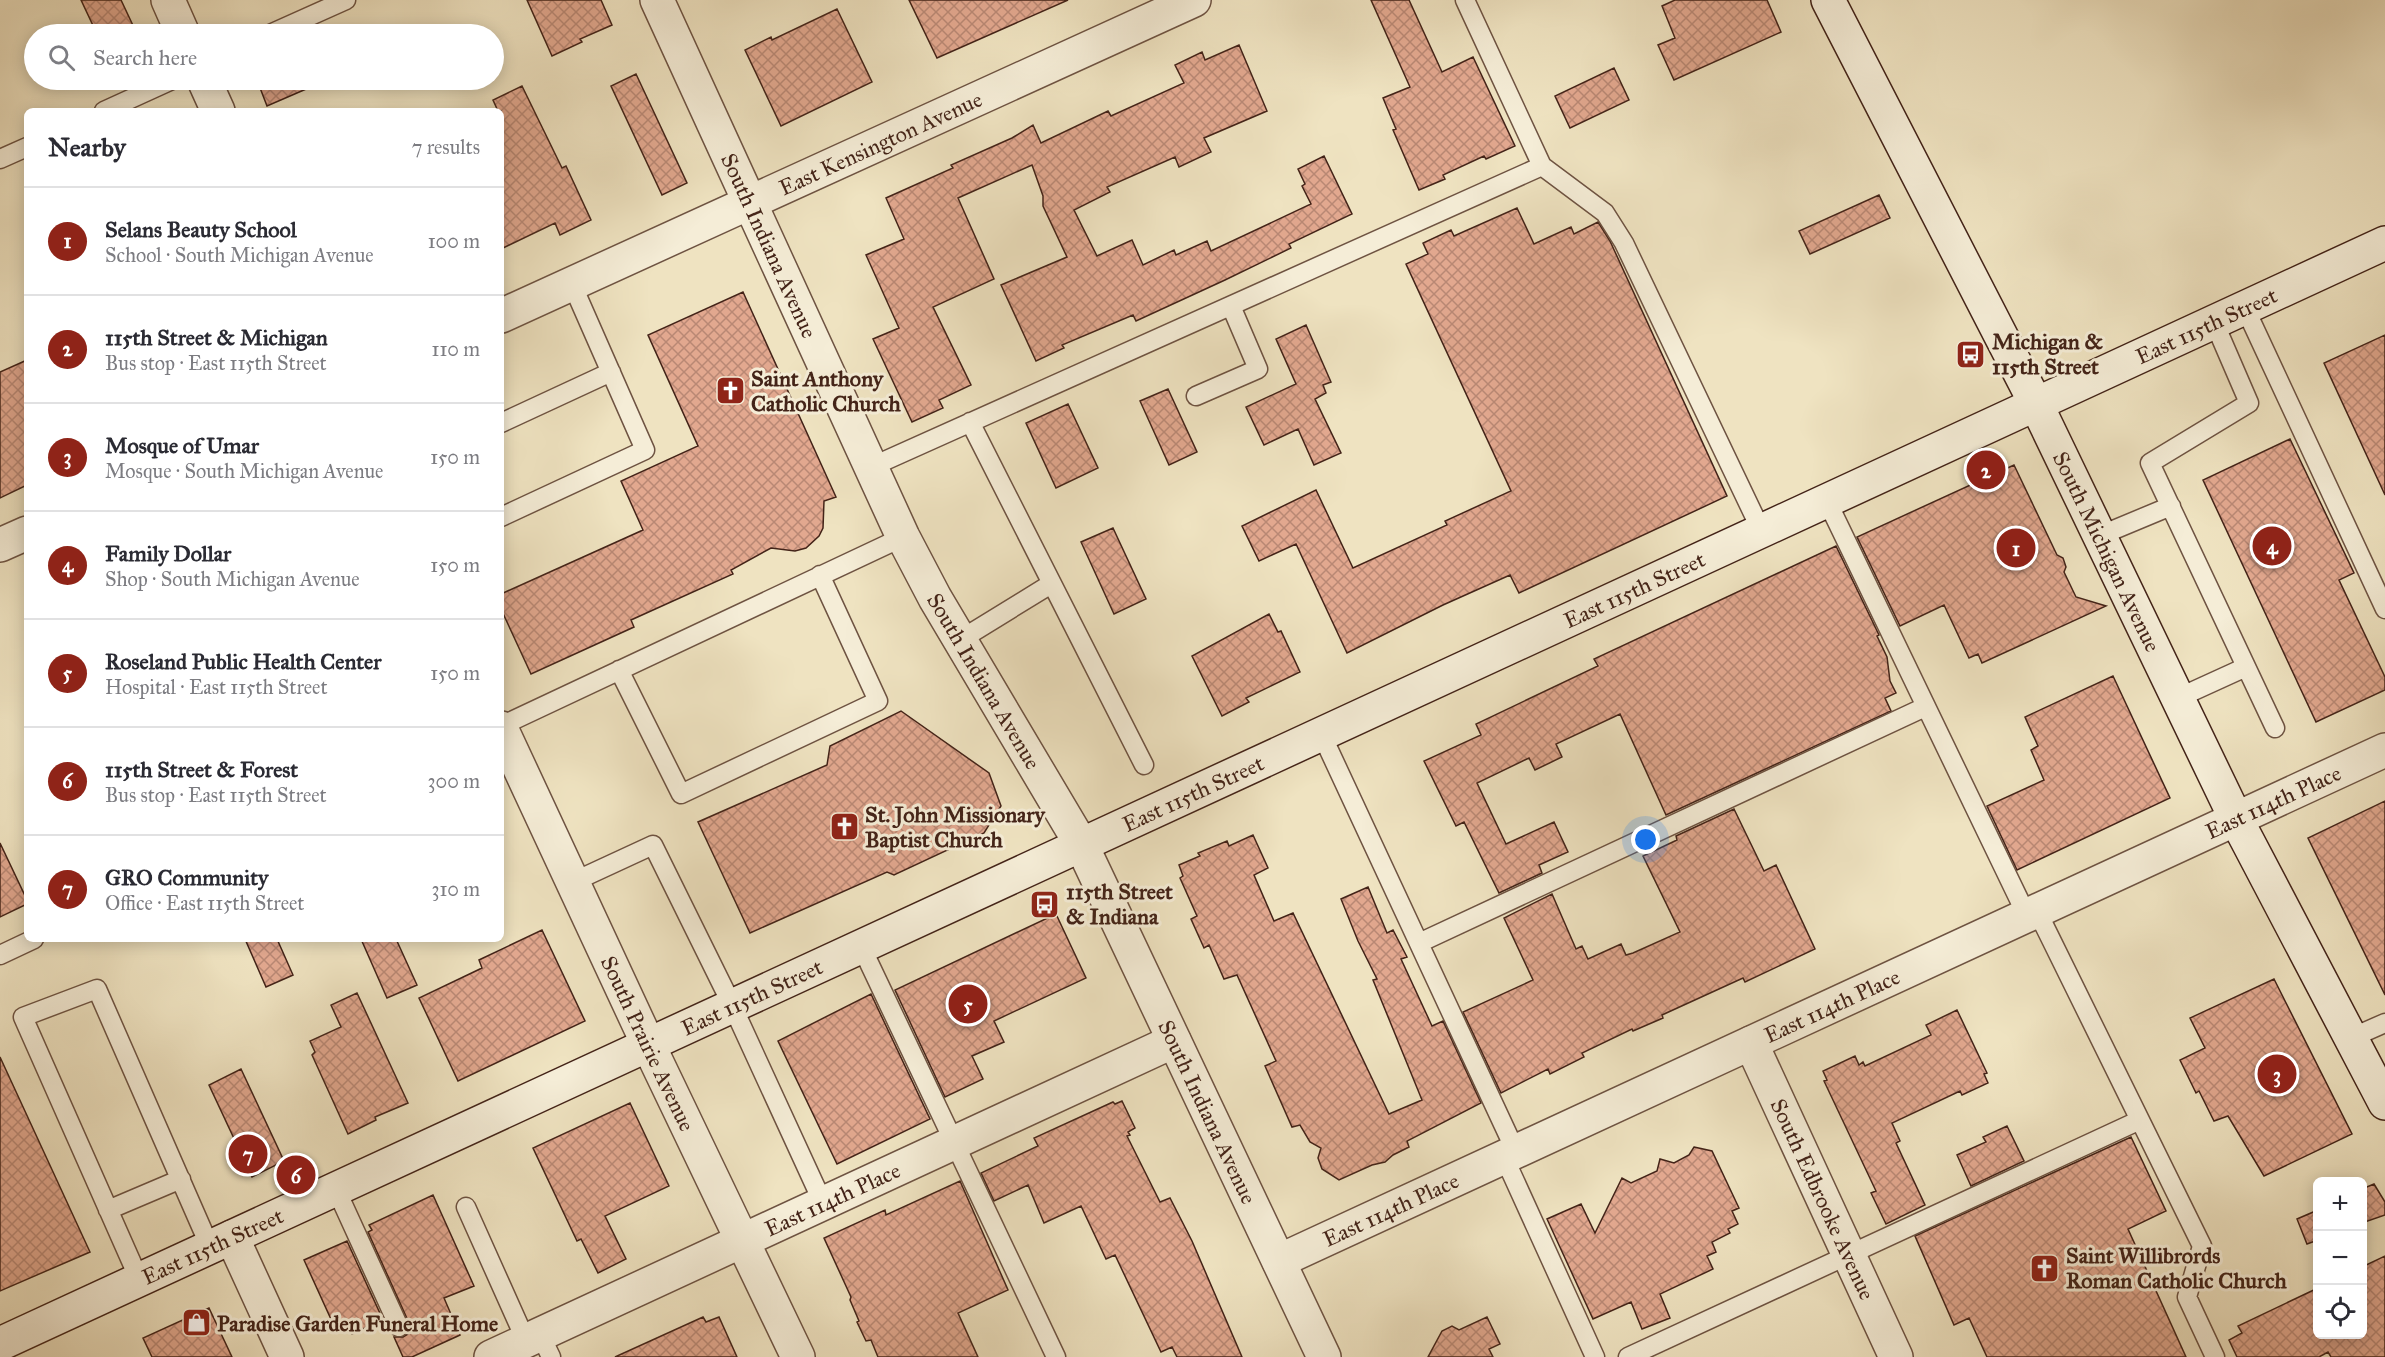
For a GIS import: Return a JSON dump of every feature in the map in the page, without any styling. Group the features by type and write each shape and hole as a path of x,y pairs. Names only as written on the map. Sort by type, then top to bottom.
{"street":[{"path":"168,0 179,24"},
{"name":"South Indiana Avenue","path":"657,0 903,537 960,640 1081,844 1324,1357"},
{"name":"East Kensington Avenue","path":"504,315 1194,0"},
{"name":"South Michigan Avenue","path":"1828,0 2036,404 2236,819 2385,1103"},
{"path":"209,90 217,108"},
{"name":"East 115th Street","path":"0,1344 2385,243"},
{"path":"0,545 24,534"},
{"name":"South Prairie Avenue","path":"504,733 648,1044 798,1357"},
{"name":"East 114th Place","path":"1278,1261 2385,750"},
{"name":"East 114th Place","path":"491,1357 539,1344 743,1240 1174,1041"},
{"name":"South Edbrooke Avenue","path":"1751,1043 1896,1357"},
{"path":"221,1242 287,1357"}],"lane":[{"path":"292,24 346,0"},
{"path":"1465,0 1542,166 1605,213 1624,243 1761,531"},
{"path":"111,108 150,90"},
{"path":"0,159 24,148"},
{"path":"871,467 1542,166"},
{"path":"504,516 645,450 572,284"},
{"path":"1196,396 1258,369 1231,306"},
{"path":"2245,308 2385,609"},
{"path":"2214,322 2249,403 2151,463 2275,728"},
{"path":"504,422 611,372"},
{"path":"970,422 1144,765"},
{"path":"1827,501 1925,707 2140,1120 2202,1246 2187,1297 2215,1357"},
{"path":"2099,536 2170,506"},
{"path":"504,726 903,537"},
{"path":"620,670 681,794 878,701 820,575"},
{"path":"960,640 1051,584"},
{"path":"2178,698 2246,667"},
{"path":"1419,943 1925,707"},
{"path":"1321,733 1419,943 1595,1357"},
{"path":"573,882 653,845 732,1005 823,1203"},
{"path":"0,955 28,942"},
{"path":"861,946 1056,1357"},
{"path":"139,1279 23,1017 97,988 181,1179 221,1242"},
{"path":"2351,1038 2385,1023"},
{"path":"1628,1357 2140,1120"},
{"path":"108,1210 181,1179"},
{"path":"336,1188 399,1327"},
{"path":"466,1207 539,1344"}],"building":[{"path":"81,0 121,0 132,24 92,24"},
{"path":"527,0 601,0 612,25 580,39 582,42 552,56"},
{"path":"909,0 1068,0 937,58"},
{"path":"1371,0 1409,0 1442,72 1473,57 1515,146 1486,159 1484,156 1443,175 1445,179 1419,190 1393,130 1396,129 1383,98 1410,87"},
{"path":"1675,0 1767,0 1781,32 1674,80 1658,45 1675,38 1662,6"},
{"path":"837,9 872,82 781,126 745,50 771,37 772,40"},
{"path":"1239,45 1267,111 1204,138 1211,152 1179,167 1175,157 1107,187 1110,192 1074,210 1097,256 1132,240 1143,265 1174,250 1176,255 1207,241 1211,251 1311,204 1302,186 1305,184 1298,169 1324,156 1352,214 1289,244 1291,248 1225,280 1136,321 1133,315 1062,345 1064,348 1036,361 1001,285 1067,257 1043,206 1043,196 1032,165 958,198 994,279 933,307 971,385 939,400 943,408 912,422 873,339 899,328 866,255 904,239 886,198 953,168 951,165 1012,138 1033,125 1041,143 1108,111 1111,116 1184,83 1175,65 1202,52 1205,60"},
{"path":"1614,68 1629,100 1570,128 1555,96"},
{"path":"636,74 687,183 662,195 611,86"},
{"path":"522,86 562,168 566,166 591,220 560,235 555,223 504,248 504,108 497,108 493,100"},
{"path":"261,90 304,90 267,106"},
{"path":"1879,195 1890,218 1810,254 1799,231"},
{"path":"1517,208 1534,244 1571,227 1574,234 1598,222 1610,241 1727,496 1519,593 1510,575 1443,605 1347,653 1296,544 1259,561 1242,526 1316,490 1353,568 1447,525 1445,521 1511,491 1406,264 1428,254 1423,243 1451,230 1454,236"},
{"path":"743,292 836,497 824,501 823,528 819,536 806,548 795,551 771,548 731,570 733,574 631,620 634,627 531,674 504,616 504,593 643,530 621,481 698,446 648,335"},
{"path":"1306,325 1331,382 1323,385 1326,393 1315,399 1341,453 1314,465 1298,429 1264,445 1246,407 1296,384 1276,339"},
{"path":"2385,335 2385,495 2324,363"},
{"path":"24,361 24,486 0,498 0,372"},
{"path":"1168,389 1197,452 1169,465 1140,401"},
{"path":"1068,404 1098,468 1056,488 1026,423"},
{"path":"2290,439 2354,573 2339,580 2385,677 2385,690 2316,722 2203,480"},
{"path":"2014,465 2057,555 2063,558 2066,567 2064,572 2076,597 2106,606 1982,663 1978,654 1969,658 1944,605 1900,626 1857,537"},
{"path":"1113,528 1146,599 1114,614 1081,542"},
{"path":"1836,546 1879,635 1877,636 1887,657 1890,681 1896,693 1885,698 1891,711 1666,815 1620,714 1556,744 1562,757 1535,770 1529,758 1477,783 1506,844 1554,822 1568,852 1539,865 1542,873 1499,893 1464,822 1456,826 1424,761 1481,735 1476,724 1598,666 1594,659"},
{"path":"1269,614 1278,632 1281,631 1300,672 1246,698 1249,702 1222,716 1192,656"},
{"path":"2113,676 2170,798 2017,870 1987,806 2044,780 2031,750 2038,746 2025,717"},
{"name":"St. John Missionary Baptist Church","path":"901,711 989,773 1001,806 984,833 894,875 887,872 750,933 698,822 827,765 830,746"},
{"path":"2385,801 2385,995 2308,838"},
{"path":"1734,809 1764,871 1776,865 1815,949 1745,982 1743,978 1662,1015 1663,1018 1633,1031 1632,1029 1582,1053 1584,1057 1550,1074 1548,1069 1501,1093 1463,1012 1533,980 1504,918 1552,894 1576,949 1582,946 1588,959 1621,944 1626,955 1633,953 1680,932 1643,856 1677,840 1676,836"},
{"path":"1253,835 1268,868 1254,875 1274,921 1293,913 1389,1114 1422,1100 1373,980 1377,979 1341,899 1368,887 1387,933 1393,930 1407,957 1401,959 1432,1026 1443,1021 1481,1103 1407,1141 1409,1147 1385,1162 1372,1165 1339,1180 1322,1169 1318,1158 1321,1148 1310,1142 1300,1125 1292,1127 1265,1066 1276,1061 1237,975 1224,979 1209,945 1204,948 1191,919 1197,916 1180,878 1183,876 1179,865 1200,856 1198,853 1227,841 1229,846"},
{"path":"0,843 24,894 24,905 0,917"},
{"path":"1056,914 1086,978 994,1021 1004,1042 972,1056 983,1079 945,1097 895,990"},
{"path":"542,930 585,1021 458,1081 419,998 482,968 479,960"},
{"path":"246,942 278,942 293,975 266,987"},
{"path":"362,942 397,942 417,985 387,998"},
{"path":"2274,979 2352,1134 2264,1176 2228,1116 2214,1121 2199,1091 2196,1093 2180,1060 2205,1048 2190,1018"},
{"path":"357,993 408,1103 375,1117 376,1120 348,1134 312,1055 315,1052 310,1041 341,1027 331,1005"},
{"path":"871,994 930,1119 837,1164 778,1041"},
{"path":"1957,1010 1987,1073 1984,1074 1988,1083 1962,1095 1960,1091 1892,1123 1900,1141 1896,1143 1925,1205 1886,1224 1871,1193 1876,1191 1824,1081 1827,1080 1823,1071 1855,1056 1859,1065 1863,1062 1865,1066 1931,1035 1926,1025"},
{"path":"0,1057 90,1252 0,1291"},
{"path":"241,1069 284,1161 252,1177 209,1085"},
{"path":"1122,1101 1135,1128 1128,1132 1130,1135 1127,1136 1160,1202 1170,1198 1192,1241 1242,1357 1177,1357 1172,1347 1161,1352 1115,1255 1106,1259 1081,1206 1044,1223 1028,1185 994,1201 981,1173 1038,1146 1034,1138 1113,1102 1115,1104"},
{"path":"630,1103 669,1186 605,1216 626,1259 598,1273 581,1239 577,1241 533,1148"},
{"path":"2007,1126 2024,1161 1971,1186 1957,1155 1986,1142 1983,1137"},
{"path":"2131,1137 2166,1211 2128,1229 2186,1357 1987,1357 1969,1318 1954,1325 1915,1236"},
{"path":"1694,1147 1712,1151 1739,1208 1732,1211 1738,1224 1728,1229 1730,1233 1712,1242 1716,1252 1707,1256 1713,1269 1660,1294 1670,1318 1642,1329 1631,1302 1593,1319 1547,1219 1581,1204 1595,1233 1622,1178 1631,1183 1657,1171 1660,1159 1674,1163 1689,1155"},
{"path":"960,1181 1008,1290 958,1313 978,1357 878,1357 871,1340 866,1341 857,1322 859,1321 850,1300 851,1297 824,1238 885,1210 886,1215"},
{"path":"2374,1184 2385,1202 2385,1215 2367,1221 2367,1187"},
{"path":"433,1195 474,1286 444,1298 460,1335 412,1357 403,1357 394,1337 403,1337 408,1334 409,1323 368,1232 372,1230 369,1225"},
{"path":"2313,1212 2313,1242 2307,1244 2297,1219"},
{"path":"347,1241 383,1320 352,1334 347,1323 335,1328 304,1260"},
{"path":"2385,1256 2385,1357 2331,1357 2328,1352 2319,1357 2237,1357 2229,1340 2242,1333 2238,1326 2313,1290 2313,1339 2367,1339 2367,1265"},
{"name":"Paradise Garden Funeral Home","path":"209,1308 232,1357 152,1357 143,1338"},
{"path":"703,1317 706,1322 719,1317 737,1357 615,1357"},
{"path":"1487,1317 1500,1344 1489,1349 1493,1357 1428,1357 1442,1331 1452,1326 1459,1330"}],"place":[{"name":"Michigan & 115th Street","path":"1971,354"},
{"name":"Saint Anthony Catholic Church","path":"730,391"},
{"name":"115th Street & Michigan","path":"1986,470"},
{"name":"Family Dollar","path":"2272,546"},
{"name":"Selans Beauty School","path":"2016,548"},
{"name":"St. John Missionary Baptist Church","path":"844,827"},
{"name":"115th Street & Indiana","path":"1045,904"},
{"name":"Roseland Public Health Center","path":"968,1004"},
{"name":"Mosque of Umar","path":"2277,1074"},
{"name":"GRO Community","path":"248,1154"},
{"name":"115th Street & Forest","path":"296,1175"},
{"name":"Saint Willibrords Roman Catholic Church","path":"2045,1268"},
{"name":"Paradise Garden Funeral Home","path":"196,1323"}]}
